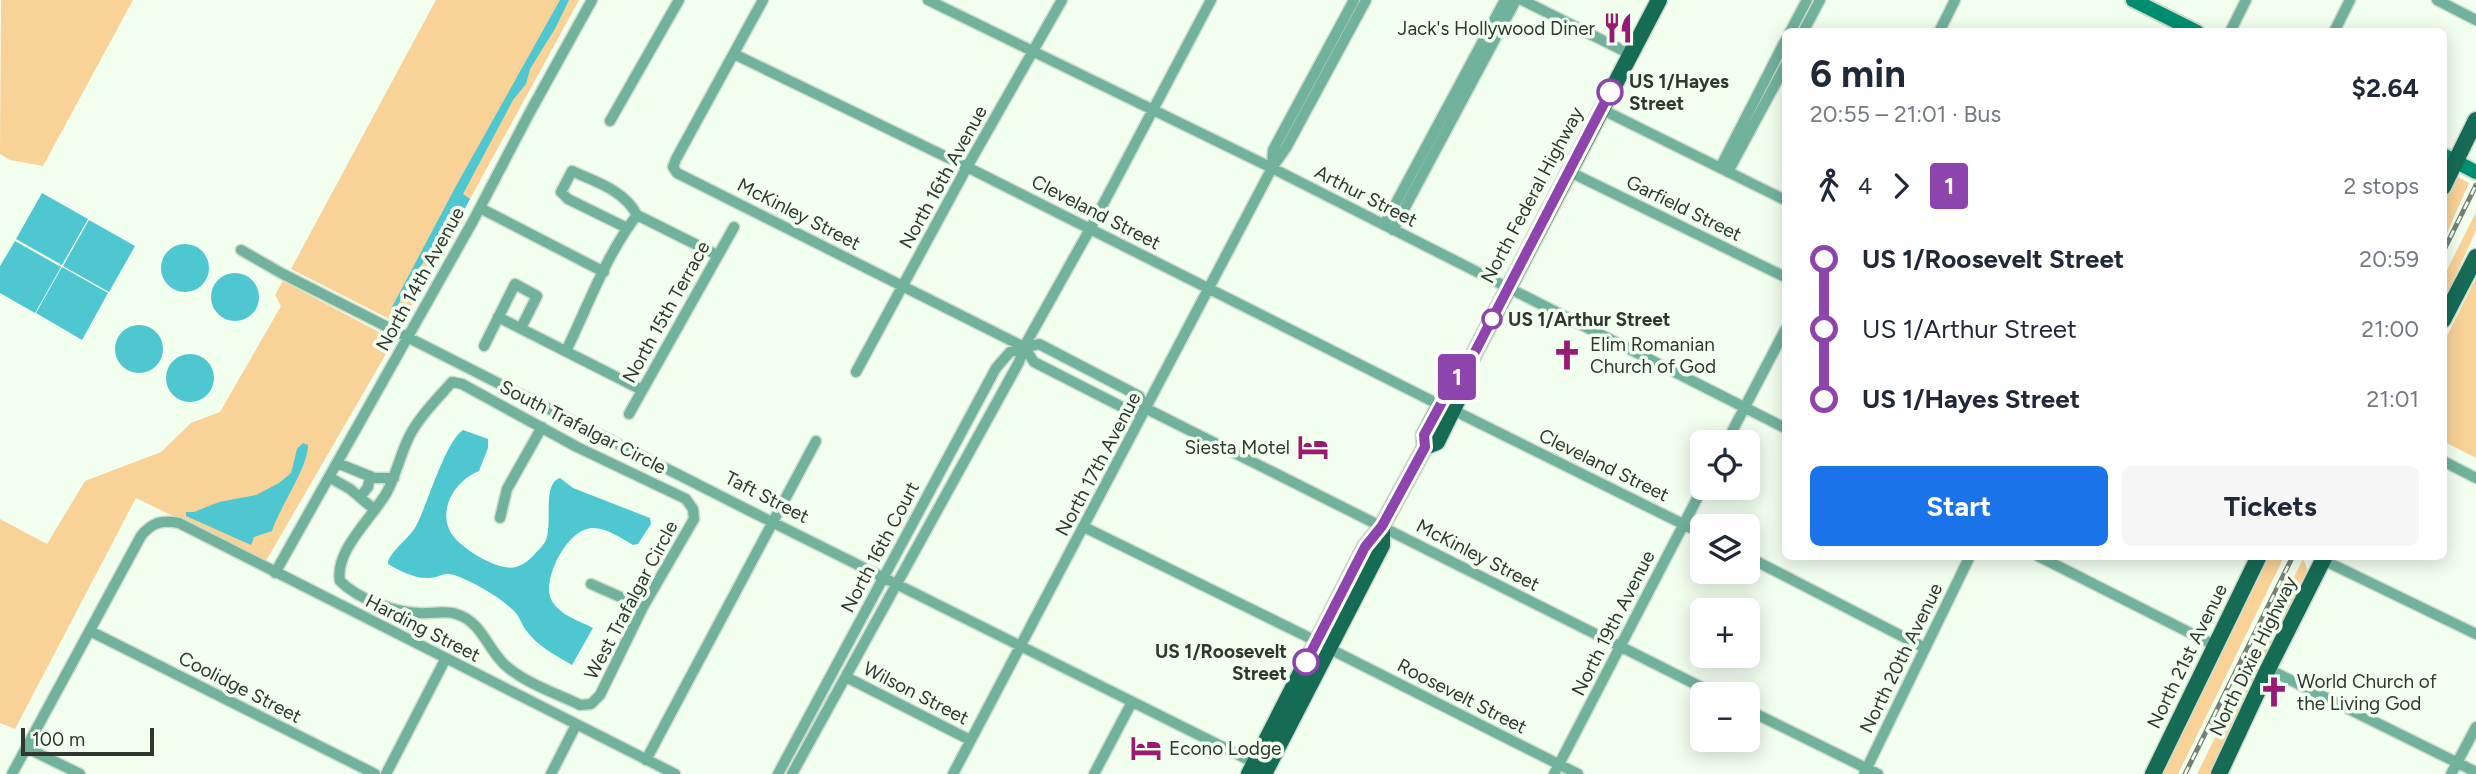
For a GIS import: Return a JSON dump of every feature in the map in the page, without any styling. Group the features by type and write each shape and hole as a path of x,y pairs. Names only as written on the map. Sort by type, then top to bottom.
{"main road":[{"name":"North Federal Highway","path":"1262,771 1323,645 1382,545 1382,526 1425,447 1437,442 1447,407 1466,383 1464,373 1659,0"},
{"path":"2450,158 2476,120"},
{"path":"2447,312 2476,257"},
{"name":"North 21st Avenue","path":"2152,774 2257,560"},
{"name":"North Dixie Highway","path":"2219,774 2320,560"}],"street":[{"name":"North 14th Avenue","path":"275,573 480,208 592,0"},
{"path":"610,121 678,0"},
{"path":"734,54 763,0"},
{"name":"Arthur Street","path":"928,0 1272,168 1782,426"},
{"name":"North 16th Avenue","path":"856,372 967,167 1062,0"},
{"name":"North 16th Court","path":"792,774 1013,373 1024,347 1090,229 1211,0"},
{"name":"North 17th Avenue","path":"1272,168 1273,150 1354,0"},
{"name":"North 17th Avenue","path":"953,774 1272,168 1286,148 1366,0"},
{"path":"1389,228 1504,0"},
{"path":"1389,228 1516,0"},
{"path":"1522,0 1630,54"},
{"path":"1792,28 1807,0"},
{"path":"1805,28 1820,0"},
{"path":"1941,28 1955,0"},
{"path":"2133,0 2189,28"},
{"path":"2232,28 2246,0"},
{"path":"2336,28 2350,0"},
{"path":"2437,0 2476,20"},
{"path":"1724,170 1782,47"},
{"name":"Cleveland Street","path":"734,54 1690,527"},
{"name":"McKinley Street","path":"734,54 676,159 673,167 677,173 1024,347 1034,362 1046,369 1132,412 1147,409"},
{"path":"1724,170 1782,71"},
{"path":"1601,109 1782,199"},
{"path":"2450,158 2476,172"},
{"path":"627,228 568,199 561,192 572,171 622,195 632,204 638,215 718,255"},
{"name":"Garfield Street","path":"1569,171 1782,276"},
{"path":"480,208 604,272"},
{"path":"566,351 627,228 638,215"},
{"name":"North 15th Terrace","path":"629,414 734,227"},
{"name":"Taft Street","path":"241,250 281,273 1132,702 1262,771"},
{"path":"484,346 515,284 537,296 521,328"},
{"path":"498,317 642,390"},
{"path":"1000,335 1004,347 1002,360"},
{"path":"1733,430 1782,336"},
{"name":"McKinley Street","path":"1024,347 1039,344 1139,396 1147,409 1691,682"},
{"path":"1002,360 1010,352 1024,347"},
{"name":"North 16th Court","path":"778,774 1002,360"},
{"name":"South Trafalgar Circle","path":"394,478 410,436 434,401 452,382 462,384 577,447 686,499 693,509"},
{"path":"500,518 507,489 542,427"},
{"path":"646,760 816,441"},
{"path":"329,477 375,510 394,478 370,476 337,463"},
{"path":"2447,463 2476,478"},
{"path":"360,497 368,487 370,476"},
{"name":"North 19th Avenue","path":"1557,769 1697,500"},
{"name":"West Trafalgar Circle","path":"375,510 362,526 339,568 340,581 347,588 399,611 419,614 455,613 467,619 480,631 503,663 521,676 580,705 591,704 600,695 643,607 694,519 693,509"},
{"name":"Harding Street","path":"90,631 141,536 155,524 168,521 179,523 675,774"},
{"name":"Roosevelt Street","path":"1084,527 1323,645 1557,769 1578,774"},
{"name":"North 20th Avenue","path":"1866,771 1968,560"},
{"path":"2046,560 2216,646"},
{"path":"2325,560 2476,634"},
{"path":"1760,563 1925,648"},
{"path":"590,584 643,607"},
{"path":"12,774 90,631"},
{"name":"Coolidge Street","path":"90,631 375,774"},
{"path":"386,774 446,658"},
{"path":"2268,669 2476,772"},
{"name":"Wilson Street","path":"846,677 971,740"},
{"path":"1094,774 1132,702"},
{"path":"1760,716 1866,771 1878,774"},
{"path":"551,774 576,725"},
{"path":"2451,774 2476,727"},
{"path":"27,748 80,774"}],"shaded area":[{"path":"1,0 133,0 43,166 10,160 0,154"},
{"path":"436,0 579,0 401,325 291,269"},
{"path":"2458,177 2469,183 2447,233 2447,189"},
{"path":"2476,212 2476,230 2447,295 2447,270"},
{"path":"2476,278 2476,458 2447,443 2447,336"},
{"path":"283,281 394,340 266,561 136,498 15,729 0,723 0,519 47,544 85,481 161,452 191,423 220,412 281,306 275,295"},
{"path":"2265,560 2283,560 2178,774 2159,774"},
{"path":"2303,560 2306,573 2283,621 2269,659 2212,774 2197,774"}],"water":[{"path":"560,0 569,0 530,69 526,84 513,100 463,194 470,199 461,216 453,212 396,308 392,307 456,186"},
{"path":"42,193 88,219 62,265 16,239"},
{"path":"89,220 135,246 109,292 63,266"},
{"path":"15,241 61,267 35,313 0,293 0,266"},
{"path":"185,244 202,251 209,268 202,285 185,292 168,285 161,268 168,251"},
{"path":"62,267 108,293 82,340 36,313"},
{"path":"235,273 252,280 259,297 252,314 235,321 218,314 211,297 218,280"},
{"path":"139,325 156,332 163,349 156,366 139,373 122,366 115,349 122,332"},
{"path":"190,354 207,361 214,378 207,395 190,402 173,395 166,378 173,361"},
{"path":"463,430 488,439 488,448 479,471 463,481 451,496 446,514 447,524 456,539 480,558 500,566 516,567 542,546 547,535 551,488 560,478 573,488 650,518 651,524 638,544 633,545 609,532 593,528 574,536 559,557 550,581 552,601 566,614 593,628 572,665 530,635 514,611 502,601 467,580 447,574 429,578 418,577 388,564 391,556 416,526 443,460"},
{"path":"303,443 308,445 304,465 272,531 254,537 251,545 186,516 186,512 256,495 279,483 291,473 297,449"}],"railway":[{"path":"2447,244 2476,185"},
{"path":"2185,774 2291,560"}],"bus line":[{"name":"1","path":"1306,662 1365,547 1372,535 1382,526 1425,447 1424,435 1455,378 1464,373 1610,92"}],"place":[{"name":"Jack's Hollywood Diner","path":"1618,28"},
{"name":"US 1/Hayes Street","path":"1610,92"},
{"name":"US 1/Arthur Street","path":"1492,319"},
{"name":"Elim Romanian Church of God","path":"1567,355"},
{"name":"Siesta Motel","path":"1313,447"},
{"name":"US 1/Roosevelt Street","path":"1306,662"},
{"name":"World Church of the Living God","path":"2274,692"},
{"name":"Econo Lodge","path":"1146,748"}]}
